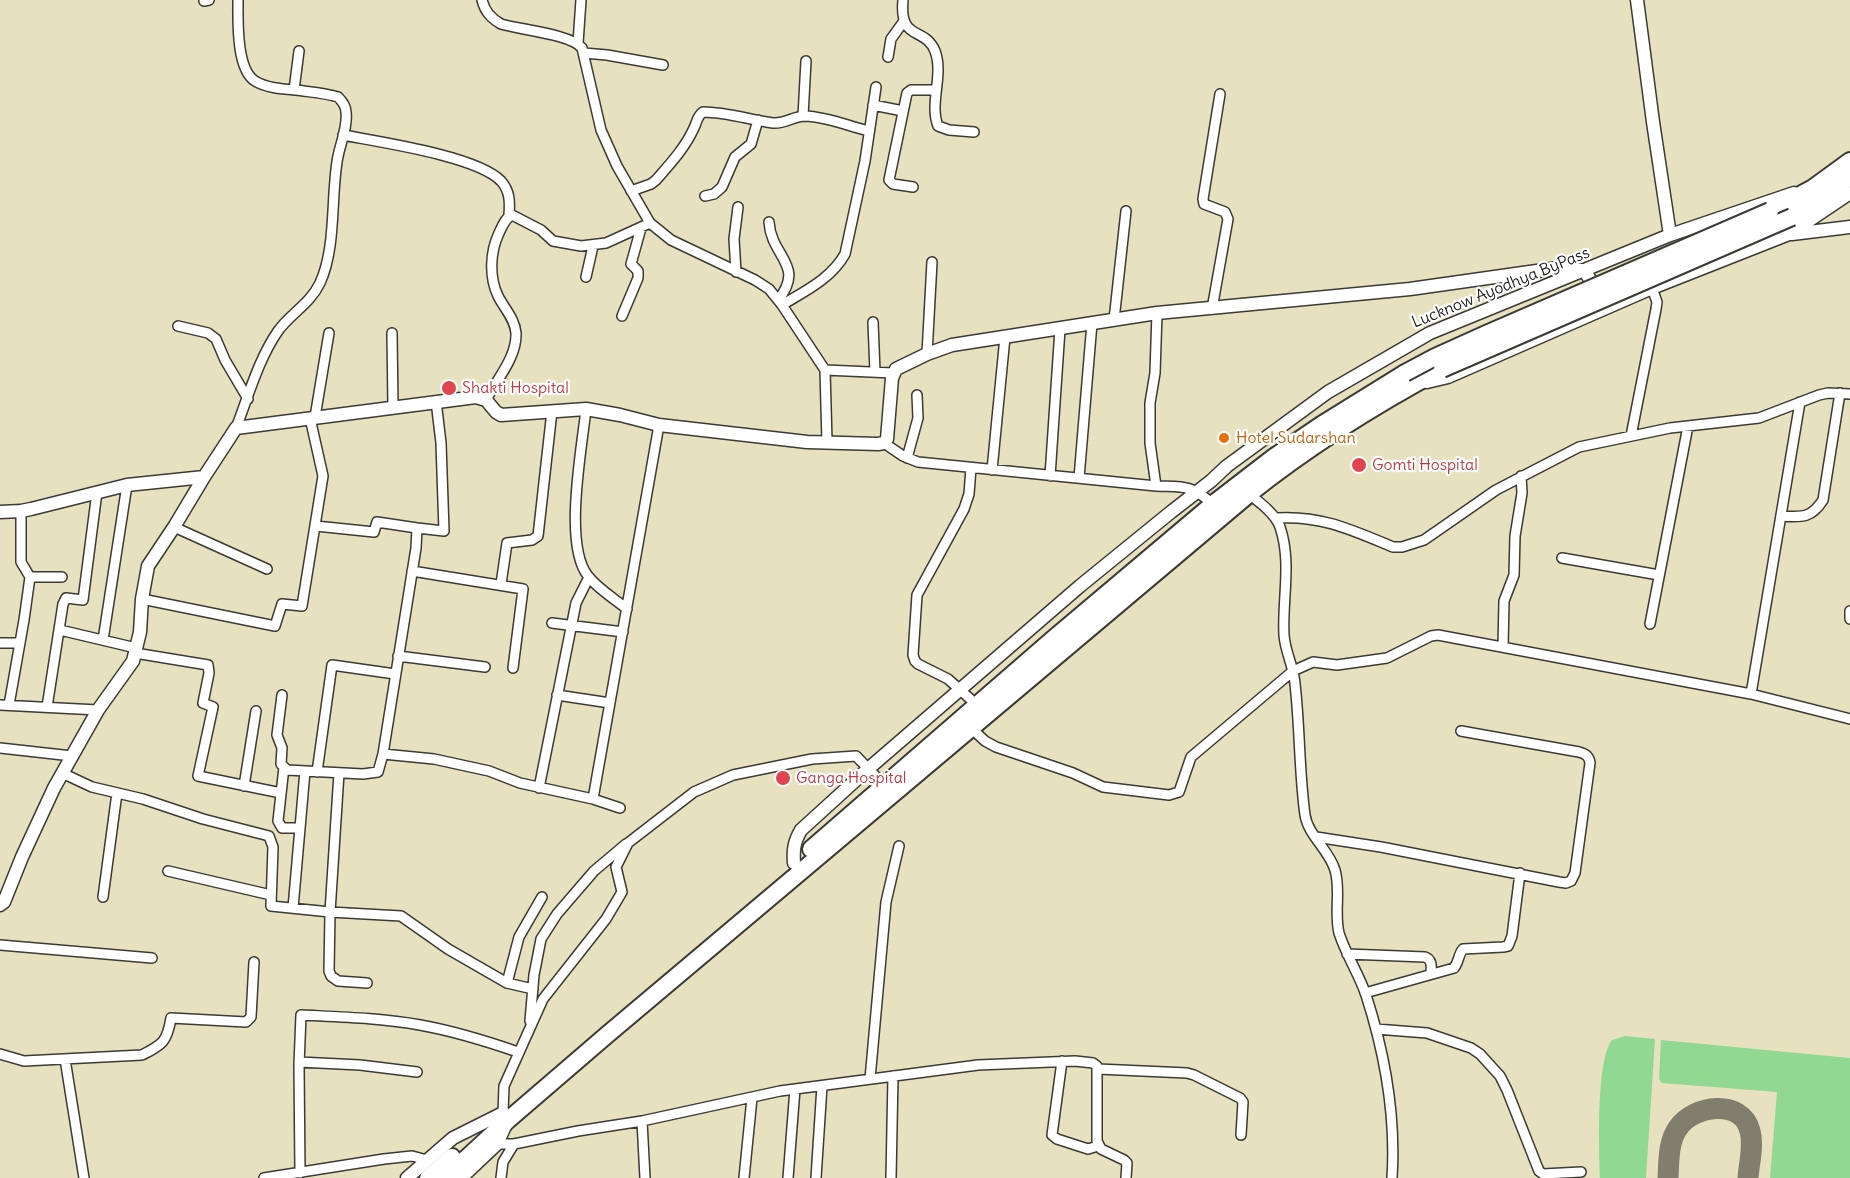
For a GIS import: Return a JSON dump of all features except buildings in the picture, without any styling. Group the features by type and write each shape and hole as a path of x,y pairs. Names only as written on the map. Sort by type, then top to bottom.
{"highway":[{"path":"1407,380 1435,357 1486,333 1770,211 1813,189 1850,161"},
{"path":"428,1178 506,1117 971,728 1151,574 1243,489 1321,424 1407,380 1442,369 1792,217 1850,177"},
{"path":"445,1178 506,1117 794,863 1213,504 1243,489"}],"street":[{"path":"0,905 4,902 22,857 62,773 98,710 133,661 140,632 142,599 148,566 236,428 263,360 277,332 314,293 325,271 329,252 336,167 347,114 341,99 333,95 257,82 249,76 240,43 238,0"},
{"path":"482,0 486,11 501,24 567,38 578,43 584,53 590,89 601,130 631,190 645,225 763,284 780,303 825,370 827,442"},
{"path":"578,43 581,0"},
{"path":"903,0 904,21 911,31 927,41 935,51 938,126 949,130 974,132"},
{"path":"1637,0 1670,235"},
{"path":"888,57 891,39 904,21"},
{"path":"294,90 299,51"},
{"path":"584,53 663,65"},
{"path":"803,116 806,61"},
{"path":"780,303 830,274 844,254 865,161 876,87"},
{"path":"913,187 893,184 889,180 903,111 908,91 936,90"},
{"path":"1212,309 1228,219 1225,212 1207,206 1203,199 1220,94"},
{"path":"873,105 903,111"},
{"path":"631,190 651,184 656,180 684,146 700,113 707,112 782,123 803,116 836,120 869,131"},
{"path":"705,196 714,194 722,187 735,157 751,144 758,120"},
{"path":"343,135 456,159 491,173 500,180 509,194 509,215 497,236 491,266 496,290 515,328 515,343 513,352 486,400"},
{"name":"Lucknow Ayodhya ByPass","path":"794,863 793,850 801,830 868,769 1080,586 1227,466 1328,392 1430,333 1670,235 1785,195 1813,189"},
{"path":"1407,380 1448,377 1652,288 1789,234 1850,193"},
{"path":"736,272 734,238 738,207"},
{"path":"1114,320 1126,211"},
{"path":"509,215 541,230 553,241 581,246 606,243 645,225"},
{"path":"769,222 771,238 789,270 788,285 780,303"},
{"path":"622,316 638,278 638,272 631,264 645,225"},
{"path":"1789,234 1850,227"},
{"path":"586,277 593,246"},
{"path":"927,354 932,262"},
{"path":"884,443 888,434 893,373 900,366 952,345 1157,314 1410,289 1565,267 1585,271 1606,308"},
{"path":"1631,436 1656,309 1656,297 1652,288"},
{"path":"1155,486 1150,450 1150,413 1155,373 1157,314"},
{"path":"873,322 875,372"},
{"path":"1079,478 1092,324"},
{"path":"178,326 208,333 216,339 225,360 248,399"},
{"path":"1050,476 1060,328"},
{"path":"142,599 275,626 282,604 302,606 322,476 313,417 329,333"},
{"path":"392,333 393,407"},
{"path":"992,470 1005,337"},
{"path":"825,370 893,373"},
{"path":"1276,518 1297,517 1339,525 1393,547 1402,547 1425,540 1482,499 1571,449 1688,426 1759,418 1819,395 1845,394 1823,500 1810,515 1781,516"},
{"path":"907,458 918,418 917,395"},
{"path":"236,428 476,397 486,400 501,415 586,409 659,425 807,442 884,443 907,458 918,462 1183,487 1198,491 1213,504"},
{"path":"315,526 374,532 376,522 444,531 441,443 436,401"},
{"path":"1751,694 1800,402"},
{"path":"586,409 575,518 577,542 582,566 589,577 627,609"},
{"path":"501,584 507,543 532,540 538,536 552,411"},
{"path":"593,799 659,425"},
{"path":"1650,624 1688,426"},
{"path":"971,468 969,494 964,509 917,595 913,655 918,664 948,679 977,705"},
{"path":"1503,647 1504,601 1514,575 1515,536 1522,493 1521,476"},
{"path":"0,512 21,512 127,485 204,477"},
{"path":"103,640 127,485"},
{"path":"1243,489 1276,518 1281,532 1286,559 1284,636 1293,671 1305,818 1336,871 1338,926 1347,954 1365,993 1376,1029 1391,1110 1392,1178"},
{"path":"47,707 63,604 66,598 83,600 97,492"},
{"path":"21,512 21,562 30,577 20,643 5,705 98,710"},
{"path":"174,527 267,569"},
{"path":"282,695 277,735 282,748 281,764 287,770 363,774 378,772 396,674 416,548 417,528"},
{"path":"1562,558 1659,575"},
{"path":"412,571 523,589 513,668"},
{"path":"30,577 62,577"},
{"path":"539,788 576,603 589,577"},
{"path":"1850,611 1850,619"},
{"path":"552,623 623,632"},
{"path":"60,630 135,650 208,665 209,673 203,703 213,707 198,776 281,793"},
{"path":"971,728 985,741 996,747 1073,773 1102,787 1175,795 1179,792 1191,758 1293,671 1313,662 1337,665 1387,657 1431,636 1438,635 1751,694 1850,719"},
{"path":"0,643 20,643"},
{"path":"398,656 485,667"},
{"path":"317,772 332,665 396,674"},
{"path":"557,695 610,703"},
{"path":"244,786 256,711"},
{"path":"1316,837 1381,847 1566,883 1574,878 1589,758 1580,752 1461,731"},
{"path":"0,748 72,756"},
{"path":"383,754 434,759 478,768 520,783 593,799 620,808"},
{"path":"529,1027 532,989 541,939 557,914 594,871 694,792 733,776 812,759 856,756 885,786"},
{"path":"284,767 278,821 282,828 300,828"},
{"path":"293,908 305,771"},
{"path":"62,773 92,787 269,836 273,847 271,906 330,912 401,915 448,949 507,983 532,989"},
{"path":"339,773 330,912 329,971 331,976 338,981 367,983"},
{"path":"103,897 117,793"},
{"path":"461,1178 497,1144 506,1117 504,1086 518,1052 543,999 606,919 622,892 616,867 628,843"},
{"path":"870,1079 886,902 899,846"},
{"path":"168,871 272,895"},
{"path":"1365,993 1454,968 1462,949 1508,946 1512,936 1520,873"},
{"path":"507,983 519,937 542,897"},
{"path":"0,945 152,958"},
{"path":"1347,954 1425,957 1431,962 1431,974"},
{"path":"0,1054 24,1061 142,1055 159,1046 169,1035 171,1018 246,1022 251,1017 254,962"},
{"path":"300,1173 301,1015 420,1025 474,1037 518,1052"},
{"path":"1376,1029 1427,1033 1471,1048 1480,1054 1500,1076 1539,1171 1543,1174 1581,1172"},
{"path":"65,1059 84,1178"},
{"path":"497,1144 514,1144 642,1121 795,1089 978,1065 1075,1060 1093,1063 1098,1070 1096,1141 1098,1146 1125,1160 1128,1166 1126,1178"},
{"path":"1062,1061 1052,1135 1057,1139 1088,1149 1098,1146"},
{"path":"299,1062 360,1065 417,1072"},
{"path":"1098,1070 1194,1075 1240,1098 1243,1102 1240,1135"},
{"path":"891,1178 893,1076"},
{"path":"816,1178 822,1086"},
{"path":"788,1178 795,1089"},
{"path":"744,1178 752,1098"},
{"path":"407,1178 453,1138 506,1117"},
{"path":"642,1121 645,1178"},
{"path":"501,1178 503,1162 514,1144"},
{"path":"264,1178 384,1159 412,1156 427,1160"}],"green space":[{"path":"1625,1036 1655,1039 1646,1178 1600,1178 1600,1106 1603,1066 1612,1040"},
{"path":"1661,1040 1850,1058 1850,1178 1770,1178 1777,1092 1662,1083 1659,1079"}],"taxiway":[{"path":"1668,1178 1671,1145 1678,1128 1694,1114 1717,1108 1737,1113 1745,1120 1750,1131 1748,1178"}],"place":[{"name":"Shakti Hospital","path":"449,388"},
{"name":"Hotel Sudarshan","path":"1224,438"},
{"name":"Gomti Hospital","path":"1359,465"},
{"name":"Ganga Hospital","path":"783,778"}]}
